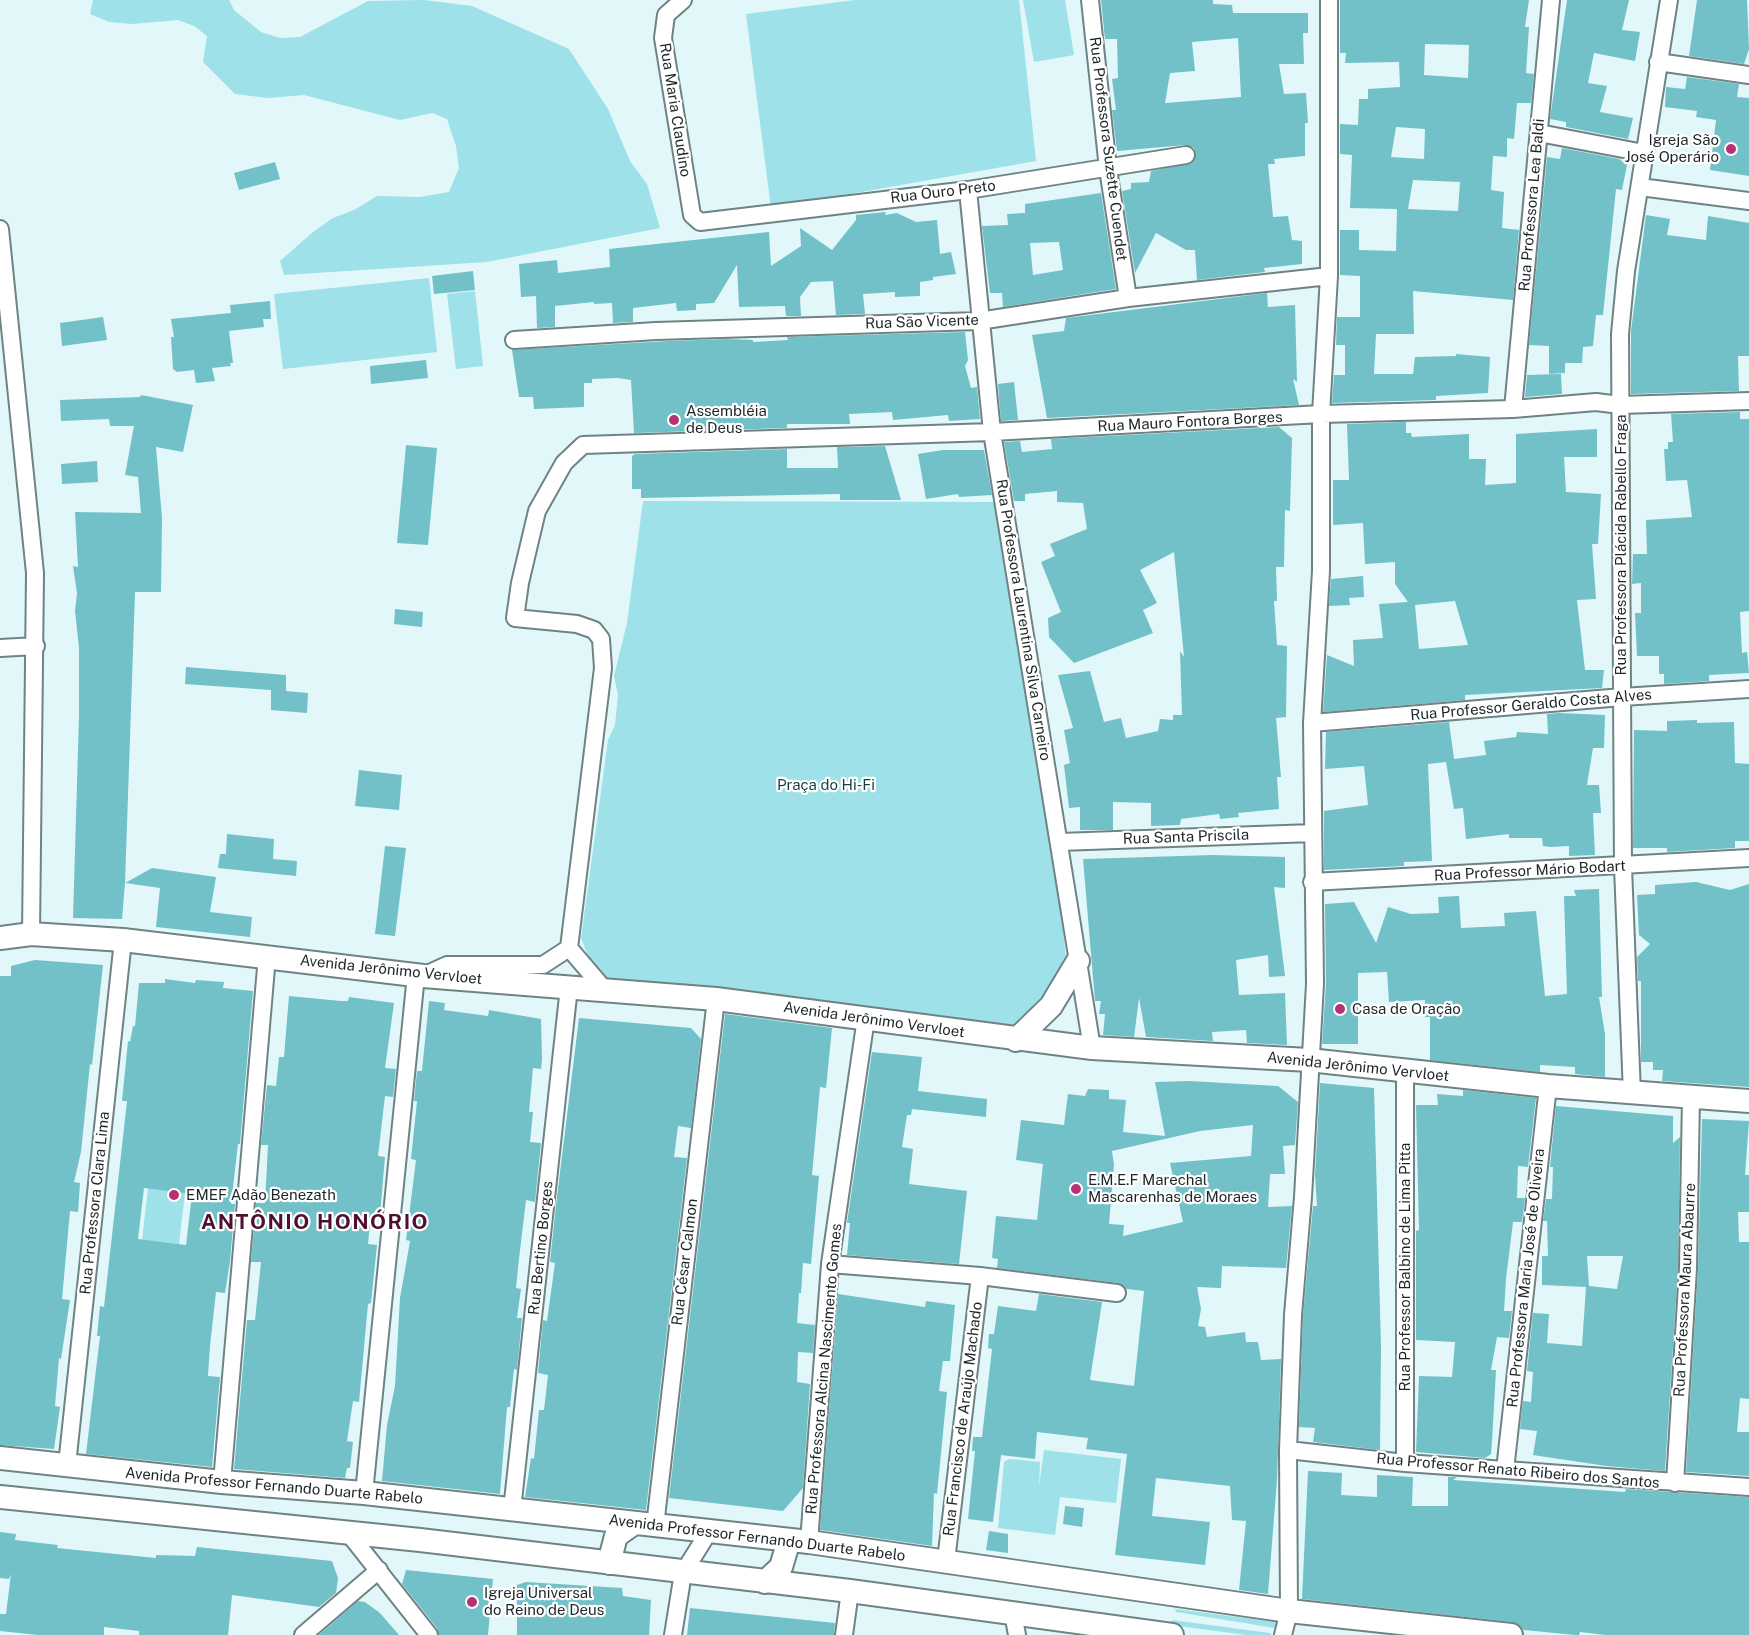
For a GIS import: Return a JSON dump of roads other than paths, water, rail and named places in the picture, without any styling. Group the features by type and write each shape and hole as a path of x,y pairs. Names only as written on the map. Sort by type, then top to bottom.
{"street":[{"name":"Rua Maria Claudino","path":"683,0 666,15 663,38 692,215 700,222"},
{"name":"Rua Professora Suzette Cuendet","path":"1090,0 1108,169 1128,297"},
{"path":"1283,1635 1289,1611 1288,1450 1315,984 1312,882 1312,723 1322,571 1321,414 1329,276 1329,0"},
{"name":"Rua Professora Lea Baldi","path":"1512,409 1551,0"},
{"name":"Rua Professora Plácida Rabello Fraga","path":"1632,1094 1623,867 1620,334 1626,271 1669,0"},
{"path":"1658,62 1749,75"},
{"path":"1539,133 1644,153"},
{"name":"Rua Ouro Preto","path":"700,222 968,190 1186,155"},
{"path":"1640,187 1749,201"},
{"name":"Rua Professora Laurentina Silva Carneiro","path":"968,190 979,321 992,432 1092,1048"},
{"path":"0,229 34,573 36,646 31,934"},
{"name":"Rua São Vicente","path":"514,340 656,331 979,321 1128,297 1329,276"},
{"name":"Rua Mauro Fontora Borges","path":"569,948 603,668 601,639 594,630 577,624 515,618 537,511 564,463 583,445 992,432 1321,414 1512,409 1596,402 1620,405 1749,402"},
{"path":"0,648 36,646"},
{"name":"Rua Professor Geraldo Costa Alves","path":"1312,723 1622,697 1749,689"},
{"name":"Rua Santa Priscila","path":"1059,842 1313,833"},
{"name":"Rua Professor Mário Bodart","path":"1312,882 1623,867 1749,858"},
{"name":"Avenida Jerônimo Vervloet","path":"0,938 31,934 123,940 420,976 716,999 1016,1040 1092,1048 1309,1060 1405,1072 1632,1094 1749,1101"},
{"name":"Rua Professora Clara Lima","path":"67,1465 123,940"},
{"path":"364,1493 420,976 447,965 543,965 569,948 604,989"},
{"path":"222,1482 267,956"},
{"path":"1016,1040 1051,1006 1078,961"},
{"name":"Rua Bertino Borges","path":"512,1510 569,987"},
{"name":"Rua César Calmon","path":"644,1525 716,999"},
{"name":"Rua Professora Alcina Nascimento Gomes","path":"799,1541 830,1264 866,1018"},
{"name":"Rua Professor Balbino de Lima Pitta","path":"1405,1072 1405,1463"},
{"name":"Rua Professora Maria José de Oliveira","path":"1505,1470 1548,1086"},
{"name":"Rua Professora Maura Abaurre","path":"1675,1483 1688,1268 1691,1096"},
{"path":"830,1264 980,1276 1117,1293"},
{"name":"Rua Francisco de Araújo Machado","path":"946,1562 980,1276"},
{"name":"Rua Professor Renato Ribeiro dos Santos","path":"1288,1450 1405,1463 1749,1487"},
{"name":"Avenida Professor Fernando Duarte Rabelo","path":"0,1458 222,1482 364,1493 708,1533 799,1541 1289,1611 1511,1635"},
{"path":"132,1509 135,1473"},
{"path":"0,1497 132,1509 350,1535 420,1540 850,1591 1015,1624 1172,1635"},
{"path":"609,1563 616,1536 644,1525"},
{"path":"673,1635 683,1573 708,1533"},
{"path":"350,1535 429,1635"},
{"path":"765,1582 781,1567 799,1541"},
{"path":"303,1635 379,1570"},
{"path":"844,1635 850,1591"}],"place":[{"name":"Igreja São José Operário","path":"1731,149"},
{"name":"Assembléia de Deus","path":"674,420"},
{"name":"Casa de Oração","path":"1340,1009"},
{"name":"E.M.E.F Marechal Mascarenhas de Moraes","path":"1076,1189"},
{"name":"EMEF Adão Benezath","path":"174,1195"},
{"name":"Igreja Universal do Reino de Deus","path":"472,1602"}],"district":[{"name":"ANTÔNIO HONÓRIO","path":"315,1223"}],"park label":[{"name":"Praça do Hi-Fi","path":"826,785"}]}
